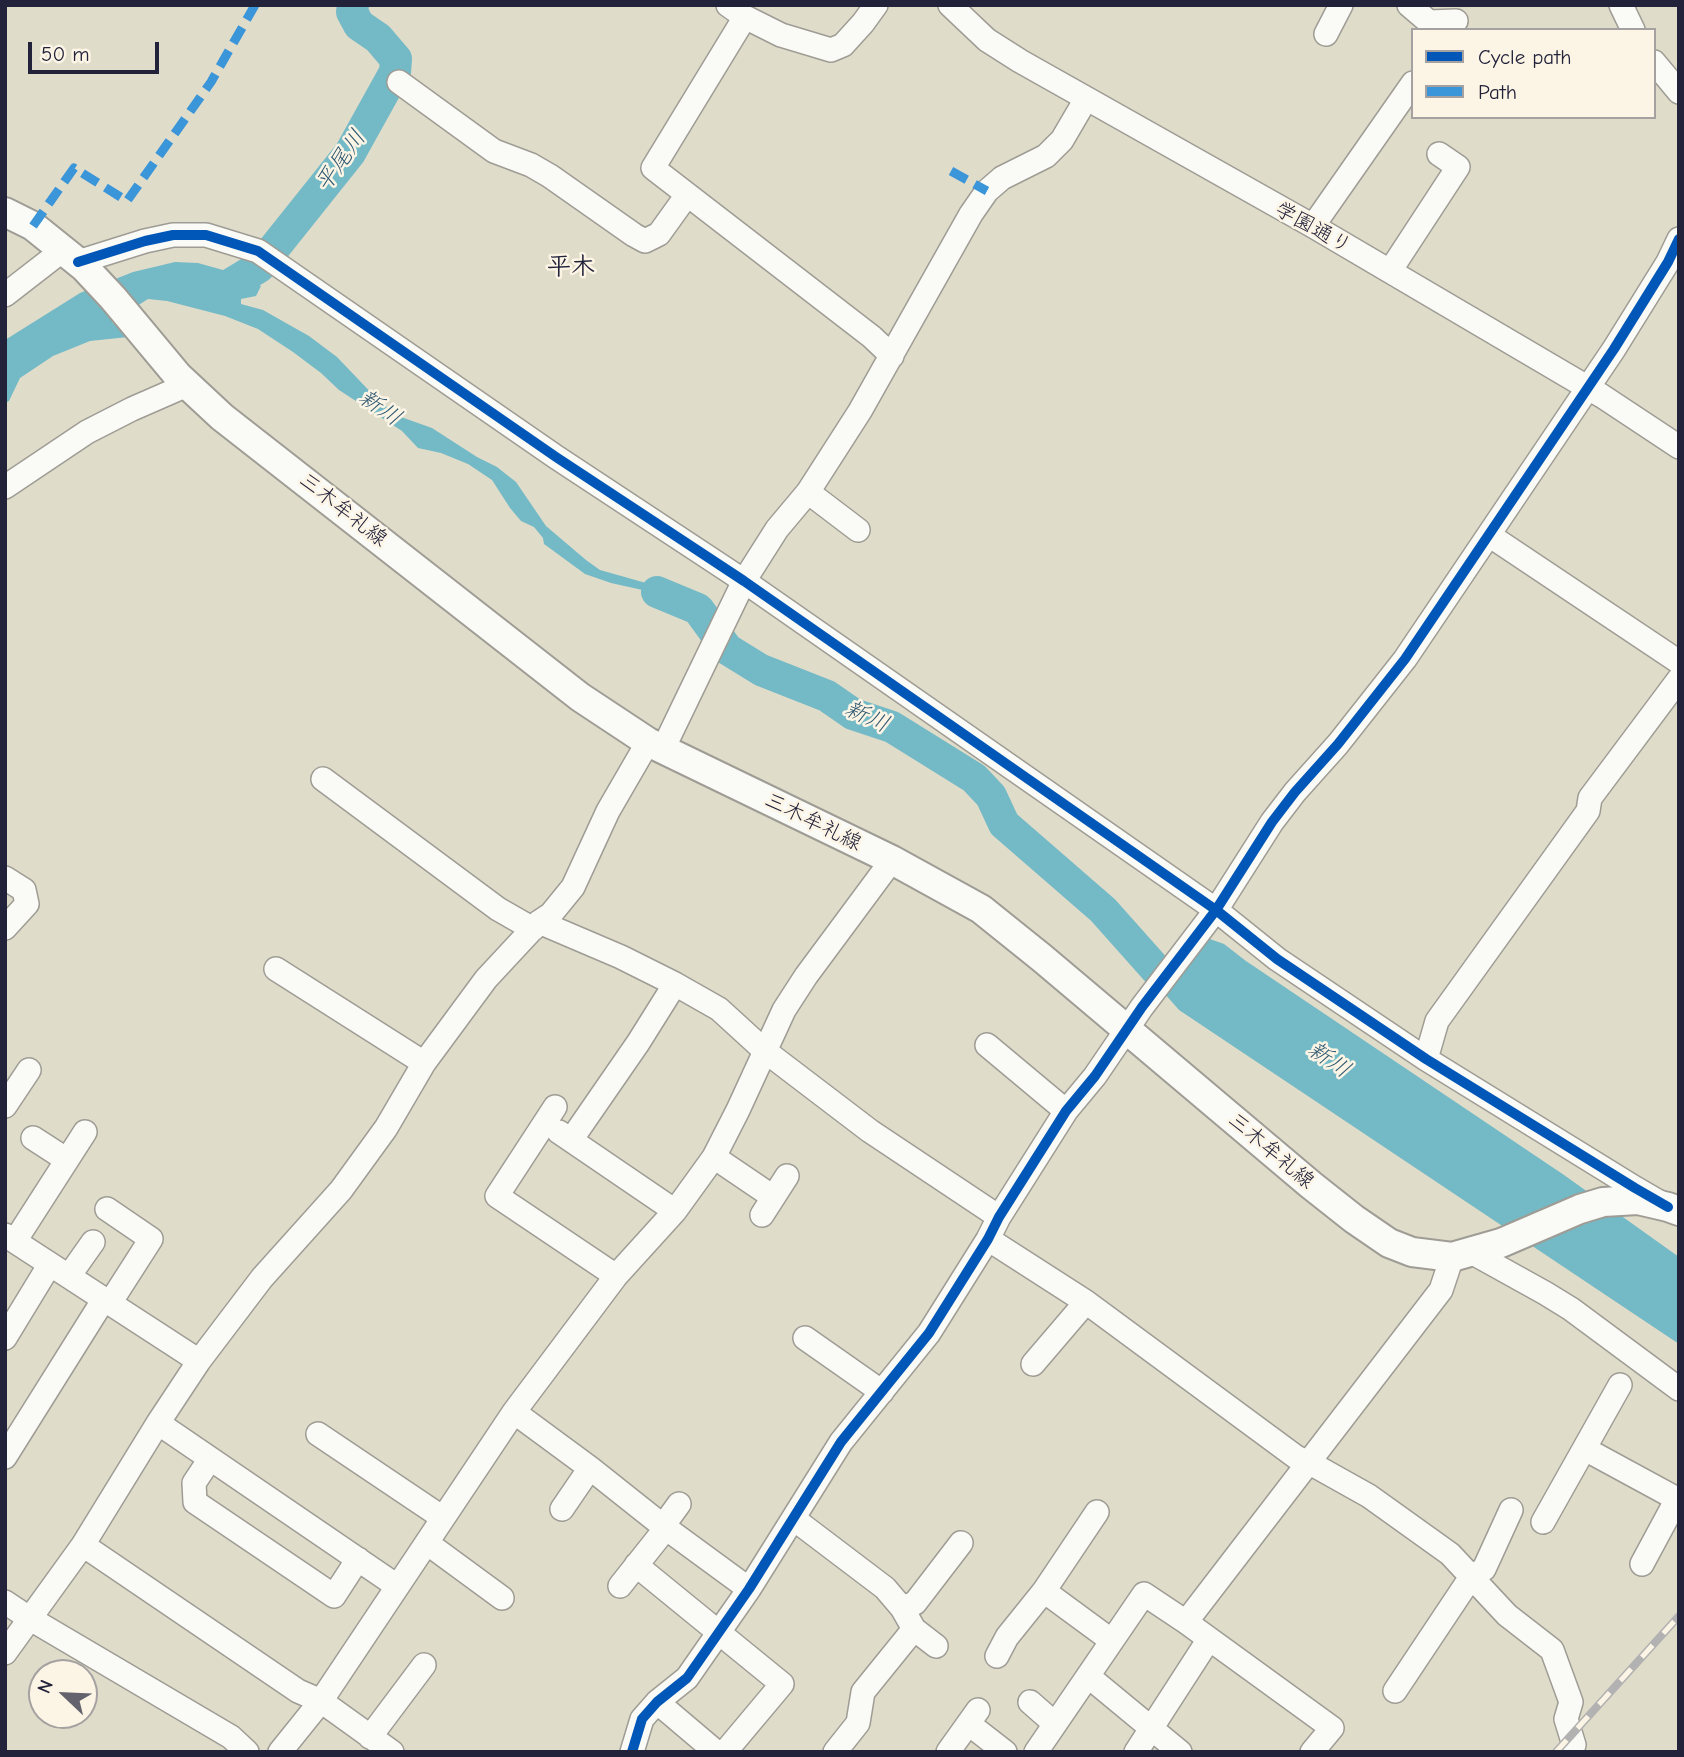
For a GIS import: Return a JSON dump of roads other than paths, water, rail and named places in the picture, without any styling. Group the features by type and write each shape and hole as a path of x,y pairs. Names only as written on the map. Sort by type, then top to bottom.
{"main road":[{"name":"三木牟礼線","path":"5,212 33,226 75,259 113,298 182,381 222,417 570,688 655,746 892,860 981,909 1042,958 1134,1018 1301,1177 1354,1219 1390,1243 1432,1256 1462,1254 1501,1243 1603,1202 1638,1200 1673,1209"}],"street":[{"path":"876,5 843,45 831,50 781,35 736,11 653,168 872,337 892,356"},
{"name":"学園通り","path":"950,5 987,40 1020,61 1390,271 1588,388 1679,447"},
{"path":"1326,34 1341,5"},
{"path":"1409,5 1429,22 1458,19"},
{"path":"1621,5 1632,28"},
{"path":"1656,64 1679,92"},
{"path":"399,82 494,151 531,164 645,241 659,234 687,195"},
{"path":"1313,226 1411,86"},
{"path":"5,1653 83,1545 199,1361 262,1278 341,1190 386,1128 424,1063 486,979 536,925 551,914 573,887 608,810 655,746 692,689 741,587 777,529 808,492 860,411 971,214 987,191 1002,178 1046,156 1062,140 1086,99"},
{"path":"1390,271 1458,167 1440,155"},
{"path":"5,295 75,259 173,235 206,235 258,251 741,587 1216,910 1278,959 1426,1059 1673,1209"},
{"path":"632,1752 642,1718 687,1678 749,1589 841,1442 929,1333 1066,1111 1095,1076 1134,1018 1216,910 1272,822 1405,659 1647,299 1679,239"},
{"path":"5,487 87,432 182,381"},
{"path":"808,492 858,530"},
{"path":"1489,535 1679,662"},
{"path":"1426,1059 1437,1021 1588,811 1590,798 1679,679"},
{"path":"323,779 499,909 621,957 719,1009 765,1051 870,1131 999,1217"},
{"path":"279,1752 321,1701 514,1412 616,1276 675,1211 714,1157 784,1010 892,860"},
{"path":"5,878 24,890 27,904 5,928"},
{"path":"276,968 424,1063"},
{"path":"571,1140 675,984"},
{"path":"988,1045 1066,1111"},
{"path":"5,1106 29,1070"},
{"path":"616,1276 497,1196 550,1114 571,1140 675,1211"},
{"path":"85,1132 10,1238 199,1361"},
{"path":"33,1138 67,1160"},
{"path":"714,1157 767,1206 787,1176"},
{"path":"5,1457 107,1301 151,1240 107,1209"},
{"path":"988,1238 1086,1302 1296,1457 1379,1504 1450,1554 1507,1615 1552,1650 1571,1702 1566,1719 1574,1745 1570,1752"},
{"path":"8,1326 59,1270 93,1242"},
{"path":"1186,1622 1441,1290 1462,1254 1545,1293 1571,1309 1679,1390"},
{"path":"1033,1364 1086,1302"},
{"path":"805,1338 881,1392"},
{"path":"1543,1522 1620,1385"},
{"path":"514,1412 599,1467 665,1527 749,1589"},
{"path":"158,1423 397,1586"},
{"path":"318,1434 443,1518"},
{"path":"1585,1449 1678,1500 1642,1564"},
{"path":"210,1459 194,1483 195,1502 334,1597 358,1559"},
{"path":"562,1509 599,1467"},
{"path":"620,1586 680,1504"},
{"path":"1395,1691 1471,1577 1484,1569 1511,1510"},
{"path":"998,1656 1007,1637 1044,1591 1097,1511"},
{"path":"794,1519 885,1588 902,1608 914,1629 936,1646"},
{"path":"427,1542 502,1598"},
{"path":"902,1608 915,1603 961,1542"},
{"path":"83,1545 298,1691 321,1701 392,1752"},
{"path":"636,1565 782,1684 725,1752"},
{"path":"1044,1591 1112,1641"},
{"path":"1036,1752 1144,1594 1332,1728 1312,1752"},
{"path":"5,1602 231,1737 247,1752"},
{"path":"835,1752 858,1723 857,1687 914,1629"},
{"path":"1136,1752 1209,1639"},
{"path":"370,1737 424,1665"},
{"path":"1088,1676 1180,1752"},
{"path":"657,1702 716,1752"},
{"path":"1030,1702 1055,1724"},
{"path":"948,1752 974,1717 1005,1752"}],"water":[{"path":"175,262 198,263 261,286 256,296 241,299 241,304 263,310 309,336 337,357 380,402 401,417 432,428 497,467 516,482 546,526 600,570 646,583 694,605 698,611 647,591 585,574 544,544 543,538 534,527 521,521 492,480 468,464 441,453 418,448 402,431 339,390 293,352 258,329 225,316 167,301 148,299 112,322 128,337 90,341 53,356 20,378 9,401 5,403 5,340 80,293 133,272"},
{"path":"1193,933 1224,944 1564,1175 1679,1257 1679,1344 1179,1010 1165,994"}],"waterway":[{"name":"平尾川","path":"213,295 259,267 350,153 395,72 396,59 378,38 359,25 352,12 353,5"},
{"name":"新川","path":"657,592 698,609 727,649 761,670 827,696 853,714 892,727 974,778 991,796 1004,824 1103,910 1160,974 1196,984"}],"railway":[{"path":"1556,1752 1679,1616"}],"district":[{"name":"平木","path":"571,267"}]}
